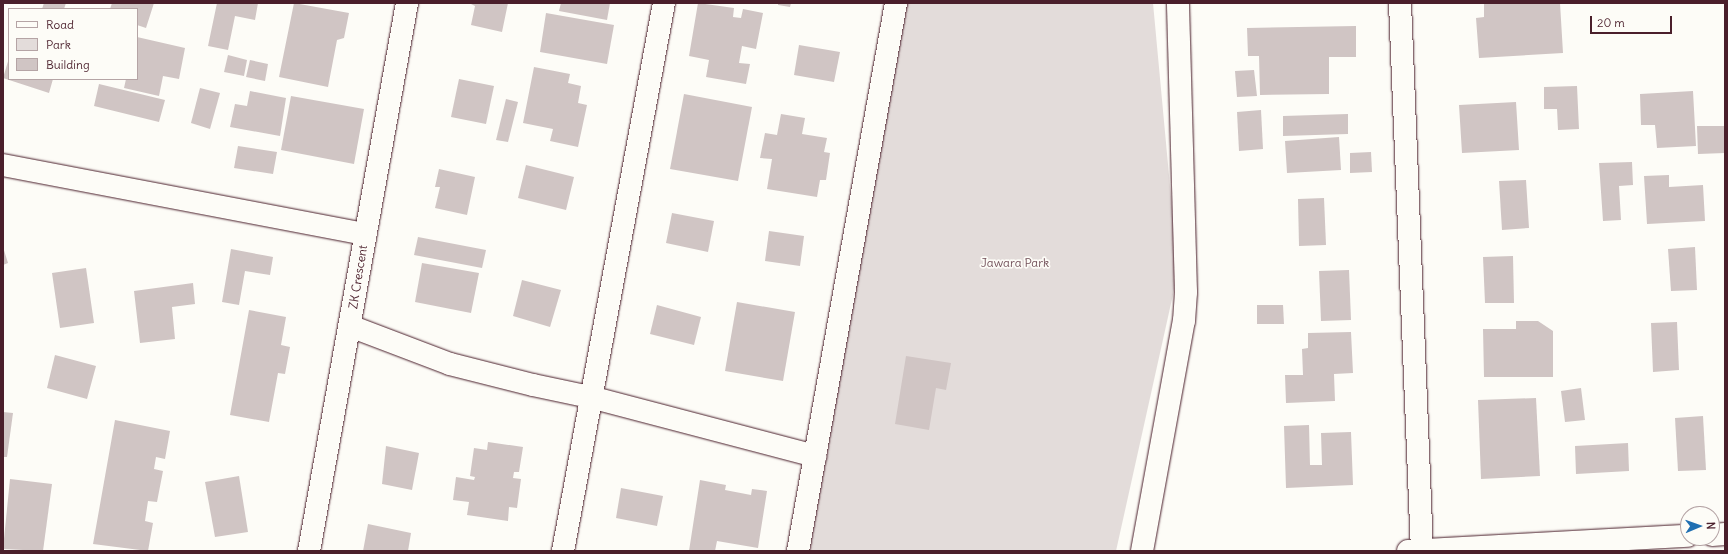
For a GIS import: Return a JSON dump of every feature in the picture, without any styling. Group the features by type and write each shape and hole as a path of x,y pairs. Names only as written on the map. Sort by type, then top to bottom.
{"street":[{"name":"ZK Crescent","path":"309,551 407,3"},
{"path":"563,551 590,397 664,3"},
{"path":"798,551 896,3"},
{"path":"1142,551 1184,321 1186,292 1178,3"},
{"path":"1400,3 1414,551 1680,536"},
{"path":"3,165 365,234"},
{"path":"350,326 450,364 590,397 815,456"}],"green space":[{"name":"Jawara Park","path":"900,3 1153,3 1178,272 1116,551 798,551"}],"building":[{"path":"44,3 66,3 64,8 42,8"},
{"path":"112,3 154,3 146,28 138,25 138,8 110,8"},
{"path":"217,3 258,3 255,20 235,16 228,50 208,46"},
{"path":"294,3 349,13 344,38 337,40 328,87 279,77"},
{"path":"469,3 508,3 502,32 471,25 475,6"},
{"path":"561,3 610,3 607,20 559,11"},
{"path":"698,3 734,8 733,17 741,18 743,9 763,13 756,49 742,46 739,63 750,64 746,84 706,77 709,60 689,56"},
{"path":"778,3 791,3 790,7 778,5"},
{"path":"1484,3 1560,3 1563,53 1479,58 1476,18 1484,17"},
{"path":"546,13 614,25 607,64 540,52"},
{"path":"1356,26 1356,57 1329,57 1329,94 1260,95 1259,56 1248,56 1247,28"},
{"path":"138,37 185,48 179,79 163,76 159,96 124,88 126,80 138,80"},
{"path":"799,45 840,52 834,82 794,75"},
{"path":"228,55 247,60 244,76 224,72"},
{"path":"250,60 268,64 265,81 246,77"},
{"path":"8,61 8,80 3,78"},
{"path":"534,67 570,74 568,83 581,86 578,103 587,105 578,147 550,141 553,129 523,123"},
{"path":"1254,70 1257,96 1237,97 1235,71"},
{"path":"459,79 494,86 486,124 451,117"},
{"path":"9,80 53,80 49,93"},
{"path":"99,84 165,100 159,122 94,106"},
{"path":"1577,86 1579,129 1558,130 1557,109 1544,109 1544,87"},
{"path":"200,88 220,93 210,129 191,123"},
{"path":"250,91 286,98 280,136 230,127 235,104 247,106"},
{"path":"1693,91 1696,146 1657,148 1655,125 1641,125 1640,94"},
{"path":"684,94 752,107 738,181 670,169"},
{"path":"291,96 364,109 354,164 281,150"},
{"path":"506,99 518,102 508,142 496,140"},
{"path":"1516,102 1519,150 1462,153 1459,105"},
{"path":"1261,110 1263,149 1239,151 1237,112"},
{"path":"781,114 805,118 802,134 827,138 824,152 830,153 826,180 820,180 817,197 767,189 772,159 760,158 765,133 777,135"},
{"path":"1348,114 1348,134 1283,136 1283,116"},
{"path":"1697,126 1725,126 1725,153 1698,154"},
{"path":"1339,137 1341,170 1287,173 1285,141"},
{"path":"238,146 277,152 273,174 234,168"},
{"path":"1371,152 1372,172 1350,173 1350,153"},
{"path":"1632,162 1633,185 1619,186 1621,220 1603,221 1599,163"},
{"path":"526,165 574,177 566,210 518,198"},
{"path":"439,169 475,177 467,215 435,208 440,187 435,187"},
{"path":"1669,175 1669,187 1703,185 1705,221 1647,224 1644,176"},
{"path":"1526,180 1529,228 1502,230 1499,181"},
{"path":"1324,198 1326,245 1299,246 1298,199"},
{"path":"672,213 714,221 708,252 666,243"},
{"path":"769,231 804,236 800,266 765,261"},
{"path":"418,237 486,250 482,268 414,255"},
{"path":"3,247 8,263 3,265"},
{"path":"1695,247 1697,290 1671,291 1668,249"},
{"path":"231,249 273,257 270,275 245,271 239,305 222,302"},
{"path":"1513,256 1514,303 1485,303 1483,257"},
{"path":"422,263 479,273 471,313 415,302"},
{"path":"86,268 94,323 60,328 52,273"},
{"path":"1349,270 1351,320 1321,321 1319,271"},
{"path":"522,280 561,290 550,327 513,316"},
{"path":"193,283 195,304 172,307 175,339 140,343 134,291"},
{"path":"737,302 795,312 783,381 725,371"},
{"path":"657,305 701,317 694,345 650,334"},
{"path":"1257,305 1283,305 1284,324 1257,324"},
{"path":"249,310 286,317 281,345 290,347 285,374 278,373 269,422 230,415"},
{"path":"1516,321 1538,321 1553,331 1553,377 1484,377 1483,329 1516,329"},
{"path":"1677,322 1679,370 1653,372 1651,323"},
{"path":"1351,332 1353,373 1334,374 1335,401 1286,403 1285,375 1303,375 1302,349 1308,348 1308,333"},
{"path":"55,355 96,366 87,399 47,388"},
{"path":"906,356 951,363 946,390 936,388 929,430 895,424"},
{"path":"1581,388 1585,420 1565,422 1561,391"},
{"path":"1536,398 1540,476 1481,479 1478,400"},
{"path":"3,412 13,413 7,457 3,457"},
{"path":"1703,416 1706,470 1678,471 1675,418"},
{"path":"115,420 170,431 165,459 156,457 154,469 163,471 157,502 148,501 145,521 153,523 148,551 93,544"},
{"path":"1309,425 1310,465 1322,465 1321,433 1351,432 1353,485 1286,488 1284,426"},
{"path":"488,442 523,447 519,472 514,472 513,478 521,479 517,508 509,507 508,521 467,515 469,502 453,500 456,477 474,480 475,477 470,476 474,448 487,450"},
{"path":"1628,443 1629,471 1576,474 1575,446"},
{"path":"386,446 419,453 412,490 382,484"},
{"path":"239,476 248,532 215,537 205,482"},
{"path":"10,479 52,484 43,551 3,549"},
{"path":"700,480 726,485 725,490 751,495 752,489 767,491 758,548 717,541 715,551 689,551"},
{"path":"621,488 663,496 657,526 616,518"},
{"path":"368,524 411,533 408,551 363,551"}]}
